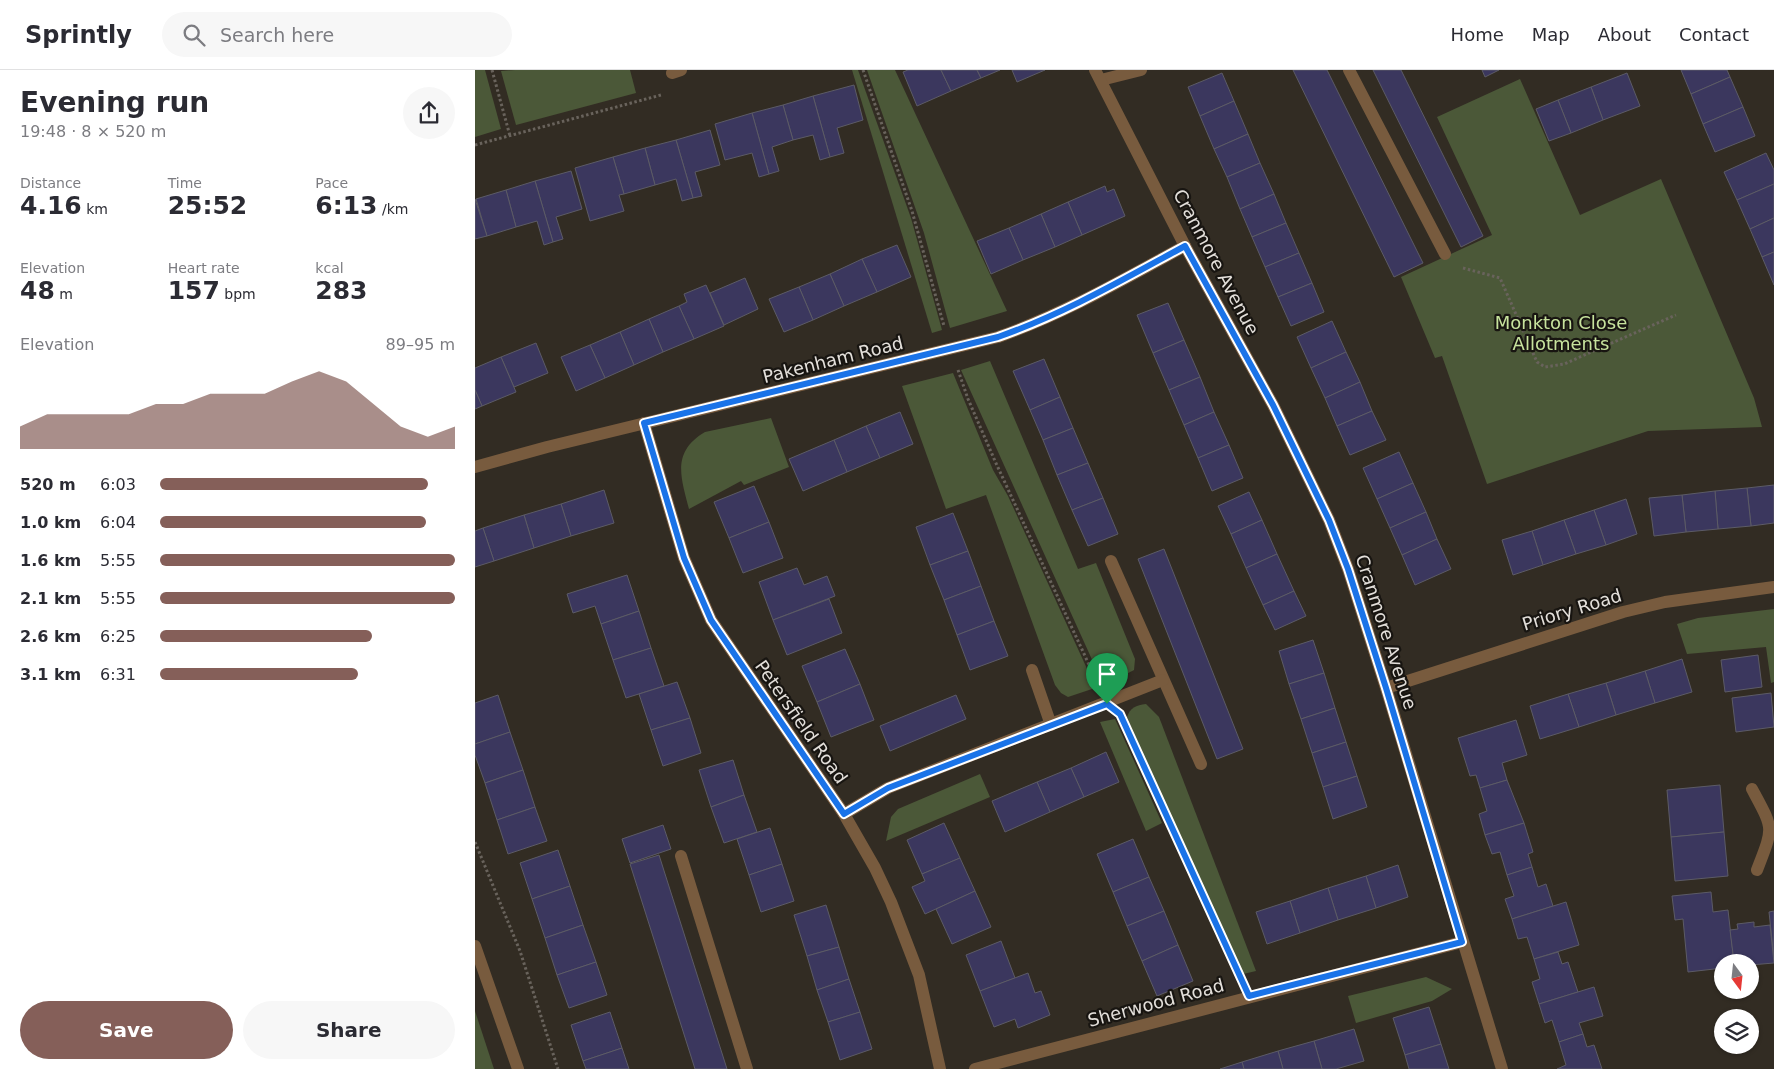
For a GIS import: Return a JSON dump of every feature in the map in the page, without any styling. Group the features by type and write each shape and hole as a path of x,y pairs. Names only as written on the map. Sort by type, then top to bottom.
{"street":[{"path":"1098,75 1141,70"},
{"path":"1349,70 1445,254"},
{"name":"Cranmore Avenue","path":"1098,75 1185,246 1273,405 1329,520 1348,569 1386,688 1502,1069"},
{"name":"Pakenham Road","path":"475,468 644,423 951,349 1032,325 1185,246"},
{"name":"Petersfield Road","path":"644,423 684,558 711,620 844,814 875,868 905,935 919,975 940,1069"},
{"path":"1111,561 1201,764"},
{"name":"Priory Road","path":"1386,688 1623,612 1665,602 1774,587"},
{"path":"1032,670 1051,725"},
{"path":"844,814 888,788 1107,704 1163,680"},
{"path":"1752,789 1768,815 1773,830 1757,870"},
{"path":"681,856 747,1069"},
{"name":"Sherwood Road","path":"975,1069 1462,942"},
{"path":"475,946 518,1069"}],"path":[{"path":"492,70 510,136"},
{"path":"863,70 912,211 951,349 979,426 1107,704 1120,714 1249,996"},
{"path":"475,145 669,92 675,71"},
{"path":"1445,254 1463,268 1500,278 1537,362 1545,367 1564,364 1676,316"},
{"path":"475,842 520,951 558,1069"}],"green space":[{"path":"475,70 485,70 501,129 475,137"},
{"path":"630,70 636,93 516,125 501,71"},
{"path":"852,70 858,70 911,218 942,330 932,333"},
{"path":"867,70 895,70 1007,311 950,328 924,233"},
{"name":"Monkton Close Allotments","path":"1520,79 1580,215 1661,179 1754,398 1762,427 1648,431 1487,484 1442,356 1435,358 1401,277 1492,235 1437,117"},
{"path":"990,361 1078,569 1096,563 1135,659 1134,670 1107,684 1101,680 961,370"},
{"path":"953,373 993,470 1008,496 1094,684 1092,689 1068,697 1061,693 1055,685 986,495 946,509 902,386"},
{"path":"771,418 789,467 744,485 741,481 689,509 683,487 681,466 687,448 694,440 705,432"},
{"path":"1774,609 1774,682 1771,683 1766,647 1687,654 1677,624 1698,618"},
{"path":"1146,704 1159,717 1256,971 1239,975 1127,717 1134,707"},
{"path":"1115,719 1162,823 1146,831 1100,722"},
{"path":"980,774 990,797 886,841 891,817 898,809"},
{"path":"1426,977 1452,989 1432,1001 1356,1023 1348,996"},
{"path":"475,1011 494,1069 475,1069"}],"building":[{"path":"908,70 941,70 951,91 917,106 903,72"},
{"path":"941,70 977,70 981,78 951,91"},
{"path":"977,70 1000,70 981,78"},
{"path":"1012,70 1045,70 1017,82"},
{"path":"1293,70 1327,70 1423,263 1394,277"},
{"path":"1373,70 1401,70 1483,236 1461,247"},
{"path":"1482,70 1499,70 1485,77"},
{"path":"1681,70 1727,70 1730,77 1691,94"},
{"path":"1222,73 1234,101 1200,116 1188,87"},
{"path":"1627,73 1640,106 1603,120 1591,87"},
{"path":"1730,77 1743,107 1703,124 1691,94"},
{"path":"854,85 863,120 837,128 844,153 830,157 813,96"},
{"path":"1591,87 1603,120 1571,133 1558,100"},
{"path":"813,96 830,157 820,160 813,135 793,140 783,105"},
{"path":"1558,100 1571,133 1549,141 1536,109"},
{"path":"1234,101 1248,134 1214,149 1200,116"},
{"path":"783,105 793,140 772,147 779,171 769,174 752,113"},
{"path":"1743,107 1755,136 1715,152 1703,124"},
{"path":"752,113 769,174 759,177 752,153 725,160 715,124"},
{"path":"710,130 720,165 695,172 702,196 693,198 676,140"},
{"path":"1248,134 1260,163 1227,177 1214,149"},
{"path":"676,140 693,198 682,201 676,179 655,185 645,148"},
{"path":"645,148 655,185 624,194 613,157"},
{"path":"1766,153 1774,170 1774,184 1737,200 1724,172"},
{"path":"613,157 624,194 619,195 624,211 590,221 575,168"},
{"path":"1260,163 1274,194 1240,209 1227,177"},
{"path":"571,171 582,209 556,217 563,239 553,242 535,181"},
{"path":"535,181 553,242 544,245 537,221 516,227 506,190"},
{"path":"1774,184 1774,218 1750,229 1737,200"},
{"path":"1105,186 1107,192 1114,189 1125,216 1082,235 1068,202"},
{"path":"506,190 516,227 487,236 476,199"},
{"path":"1274,194 1286,223 1252,237 1240,209"},
{"path":"475,199 487,236 475,239"},
{"path":"1068,202 1082,235 1055,247 1041,214"},
{"path":"1041,214 1055,247 1023,260 1009,228"},
{"path":"1774,218 1774,252 1762,257 1750,229"},
{"path":"1286,223 1299,253 1265,267 1252,237"},
{"path":"1009,228 1023,260 991,274 977,241"},
{"path":"897,245 911,277 877,292 862,259"},
{"path":"1774,252 1774,285 1762,257"},
{"path":"1299,253 1312,283 1278,297 1265,267"},
{"path":"862,259 877,292 844,306 830,274"},
{"path":"830,274 844,306 813,320 799,287"},
{"path":"745,278 758,309 724,325 710,293"},
{"path":"1312,283 1324,312 1291,326 1278,297"},
{"path":"706,285 724,326 694,339 679,306 687,302 684,294"},
{"path":"799,287 813,320 784,332 769,299"},
{"path":"1168,303 1184,340 1153,353 1137,315"},
{"path":"679,306 694,339 663,352 649,319"},
{"path":"649,319 663,352 634,365 620,332"},
{"path":"1332,321 1346,352 1311,368 1297,337"},
{"path":"620,332 634,365 605,378 590,345"},
{"path":"1184,340 1200,377 1169,390 1153,353"},
{"path":"536,343 548,373 514,387 501,357"},
{"path":"590,345 605,378 576,391 561,357"},
{"path":"1346,352 1360,382 1325,398 1311,368"},
{"path":"501,357 516,392 482,406 475,390 475,368"},
{"path":"1044,359 1060,397 1030,410 1013,371"},
{"path":"1200,377 1214,412 1184,425 1169,390"},
{"path":"1360,382 1372,411 1337,426 1325,398"},
{"path":"475,390 482,406 475,409"},
{"path":"1060,397 1073,428 1043,440 1030,410"},
{"path":"1372,411 1386,440 1350,455 1337,426"},
{"path":"900,412 913,444 880,458 866,426"},
{"path":"1214,412 1229,445 1198,458 1184,425"},
{"path":"866,426 880,458 847,472 834,440"},
{"path":"1073,428 1088,463 1057,475 1043,440"},
{"path":"834,440 847,472 803,491 789,459"},
{"path":"1229,445 1243,478 1212,491 1198,458"},
{"path":"1399,452 1413,483 1377,499 1363,468"},
{"path":"1088,463 1103,498 1072,510 1057,475"},
{"path":"1413,483 1426,512 1390,528 1377,499"},
{"path":"1774,485 1774,523 1751,526 1747,488"},
{"path":"754,486 769,522 729,538 714,502"},
{"path":"1747,488 1751,526 1718,529 1715,491"},
{"path":"604,490 614,523 571,536 561,504"},
{"path":"1715,491 1718,529 1686,532 1682,495"},
{"path":"1249,492 1262,520 1231,534 1218,506"},
{"path":"1682,495 1686,532 1654,536 1649,498"},
{"path":"1103,498 1118,534 1088,546 1072,510"},
{"path":"1626,499 1637,534 1606,545 1594,510"},
{"path":"561,504 571,536 534,548 524,515"},
{"path":"1594,510 1606,545 1576,554 1564,520"},
{"path":"1426,512 1437,539 1402,555 1390,528"},
{"path":"953,513 968,551 930,565 916,527"},
{"path":"524,515 534,548 494,561 483,528"},
{"path":"1262,520 1277,554 1246,568 1231,534"},
{"path":"1564,520 1576,554 1543,565 1532,531"},
{"path":"769,522 783,558 743,573 729,538"},
{"path":"483,528 494,561 475,567 475,531"},
{"path":"1532,531 1543,565 1513,575 1502,540"},
{"path":"1437,539 1451,569 1415,585 1402,555"},
{"path":"1164,549 1243,749 1217,759 1138,559"},
{"path":"968,551 981,586 944,600 930,565"},
{"path":"1277,554 1294,591 1263,605 1246,568"},
{"path":"797,568 804,585 827,576 835,596 773,620 759,582"},
{"path":"627,575 639,611 601,624 595,606 573,613 567,594"},
{"path":"981,586 994,621 957,635 944,600"},
{"path":"1294,591 1306,616 1275,630 1263,605"},
{"path":"829,599 842,633 787,655 773,620"},
{"path":"639,611 651,648 613,660 601,624"},
{"path":"994,621 1008,656 970,670 957,635"},
{"path":"1313,640 1324,673 1289,684 1279,651"},
{"path":"651,648 664,686 626,698 613,660"},
{"path":"845,649 860,684 817,702 802,666"},
{"path":"1758,655 1762,687 1725,692 1721,660"},
{"path":"1682,659 1692,692 1655,703 1645,671"},
{"path":"1645,671 1655,703 1616,715 1606,683"},
{"path":"1324,673 1335,708 1301,719 1289,684"},
{"path":"677,682 690,718 651,730 639,694"},
{"path":"1606,683 1616,715 1579,727 1568,694"},
{"path":"860,684 874,720 831,737 817,702"},
{"path":"1771,693 1774,727 1736,732 1732,698"},
{"path":"1568,694 1579,727 1540,739 1530,706"},
{"path":"498,695 510,732 475,744 475,703"},
{"path":"956,695 966,719 890,751 880,726"},
{"path":"1335,708 1346,742 1312,753 1301,719"},
{"path":"690,718 701,753 663,766 651,730"},
{"path":"1516,720 1527,755 1502,763 1507,780 1480,788 1476,775 1470,776 1458,738"},
{"path":"510,732 523,770 485,783 475,755 475,744"},
{"path":"1346,742 1357,776 1323,787 1312,753"},
{"path":"1106,752 1119,782 1084,797 1071,768"},
{"path":"733,760 744,795 711,807 699,770"},
{"path":"1071,768 1084,797 1050,812 1037,782"},
{"path":"523,770 535,807 497,820 485,783"},
{"path":"1357,776 1367,807 1333,819 1323,787"},
{"path":"1507,780 1524,823 1485,835 1479,814 1487,811 1480,788"},
{"path":"1037,782 1050,812 1005,832 992,801"},
{"path":"1720,785 1724,832 1671,837 1667,790"},
{"path":"744,795 757,832 724,843 711,807"},
{"path":"535,807 547,841 508,854 497,820"},
{"path":"944,823 960,858 922,874 907,840"},
{"path":"1524,823 1533,852 1528,854 1532,867 1507,875 1500,852 1492,854 1485,835"},
{"path":"663,825 671,849 630,863 622,839"},
{"path":"770,828 782,864 749,875 737,839"},
{"path":"1724,832 1728,876 1675,881 1671,837"},
{"path":"1133,839 1149,877 1113,892 1097,854"},
{"path":"558,850 570,886 532,899 520,863"},
{"path":"659,855 727,1069 695,1069 630,864"},
{"path":"960,858 975,891 925,914 912,887 925,881 922,874"},
{"path":"782,864 794,901 761,912 749,875"},
{"path":"1398,865 1408,897 1376,908 1366,876"},
{"path":"1532,867 1538,887 1546,884 1553,906 1512,919 1505,899 1514,896 1507,875"},
{"path":"1366,876 1376,908 1338,920 1328,888"},
{"path":"1149,877 1164,911 1127,926 1113,892"},
{"path":"570,886 583,925 545,938 532,899"},
{"path":"1328,888 1338,920 1300,933 1290,901"},
{"path":"975,891 991,927 952,944 936,909"},
{"path":"1711,892 1713,912 1728,910 1733,954 1714,954 1714,969 1688,972 1683,919 1675,920 1672,896"},
{"path":"1290,901 1300,933 1267,944 1256,912"},
{"path":"1566,902 1579,945 1534,959 1527,937 1518,939 1512,919"},
{"path":"826,905 839,947 807,956 794,915"},
{"path":"1164,911 1178,945 1142,961 1127,926"},
{"path":"1774,911 1774,959 1769,912"},
{"path":"1754,922 1754,927 1770,925 1774,963 1759,964 1759,954 1733,954 1730,930 1738,929 1737,924"},
{"path":"583,925 596,962 557,975 545,938"},
{"path":"1001,941 1015,978 980,991 966,955"},
{"path":"1178,945 1193,981 1157,996 1142,961"},
{"path":"839,947 849,979 817,990 807,956"},
{"path":"1558,952 1562,964 1568,962 1578,992 1539,1004 1532,982 1540,979 1534,959"},
{"path":"596,962 607,995 569,1008 557,975"},
{"path":"1028,973 1035,993 1041,991 1050,1015 1018,1028 1015,1019 994,1027 980,991"},
{"path":"849,979 860,1012 828,1022 817,990"},
{"path":"1594,987 1603,1016 1579,1023 1583,1034 1559,1042 1552,1020 1545,1023 1539,1004"},
{"path":"1429,1007 1441,1044 1405,1055 1393,1018"},
{"path":"610,1012 622,1048 583,1061 571,1025"},
{"path":"860,1012 872,1049 840,1060 828,1022"},
{"path":"1354,1029 1364,1061 1336,1069 1322,1069 1314,1041"},
{"path":"1583,1034 1587,1047 1594,1045 1602,1069 1557,1069 1566,1065 1559,1042"},
{"path":"1314,1041 1322,1069 1283,1069 1278,1051"},
{"path":"1441,1044 1449,1069 1409,1069 1405,1055"},
{"path":"622,1048 629,1069 586,1069 583,1061"},
{"path":"1278,1051 1283,1069 1244,1069 1242,1062"},
{"path":"1242,1062 1244,1069 1220,1069"}],"route":[{"path":"1185,246 1273,405 1329,520 1348,569 1386,688 1462,942 1249,996 1194,881 1120,714 1107,704 888,788 844,814 711,620 697,592 684,558 644,423 998,337 1032,325 1073,306 1185,246"}]}
